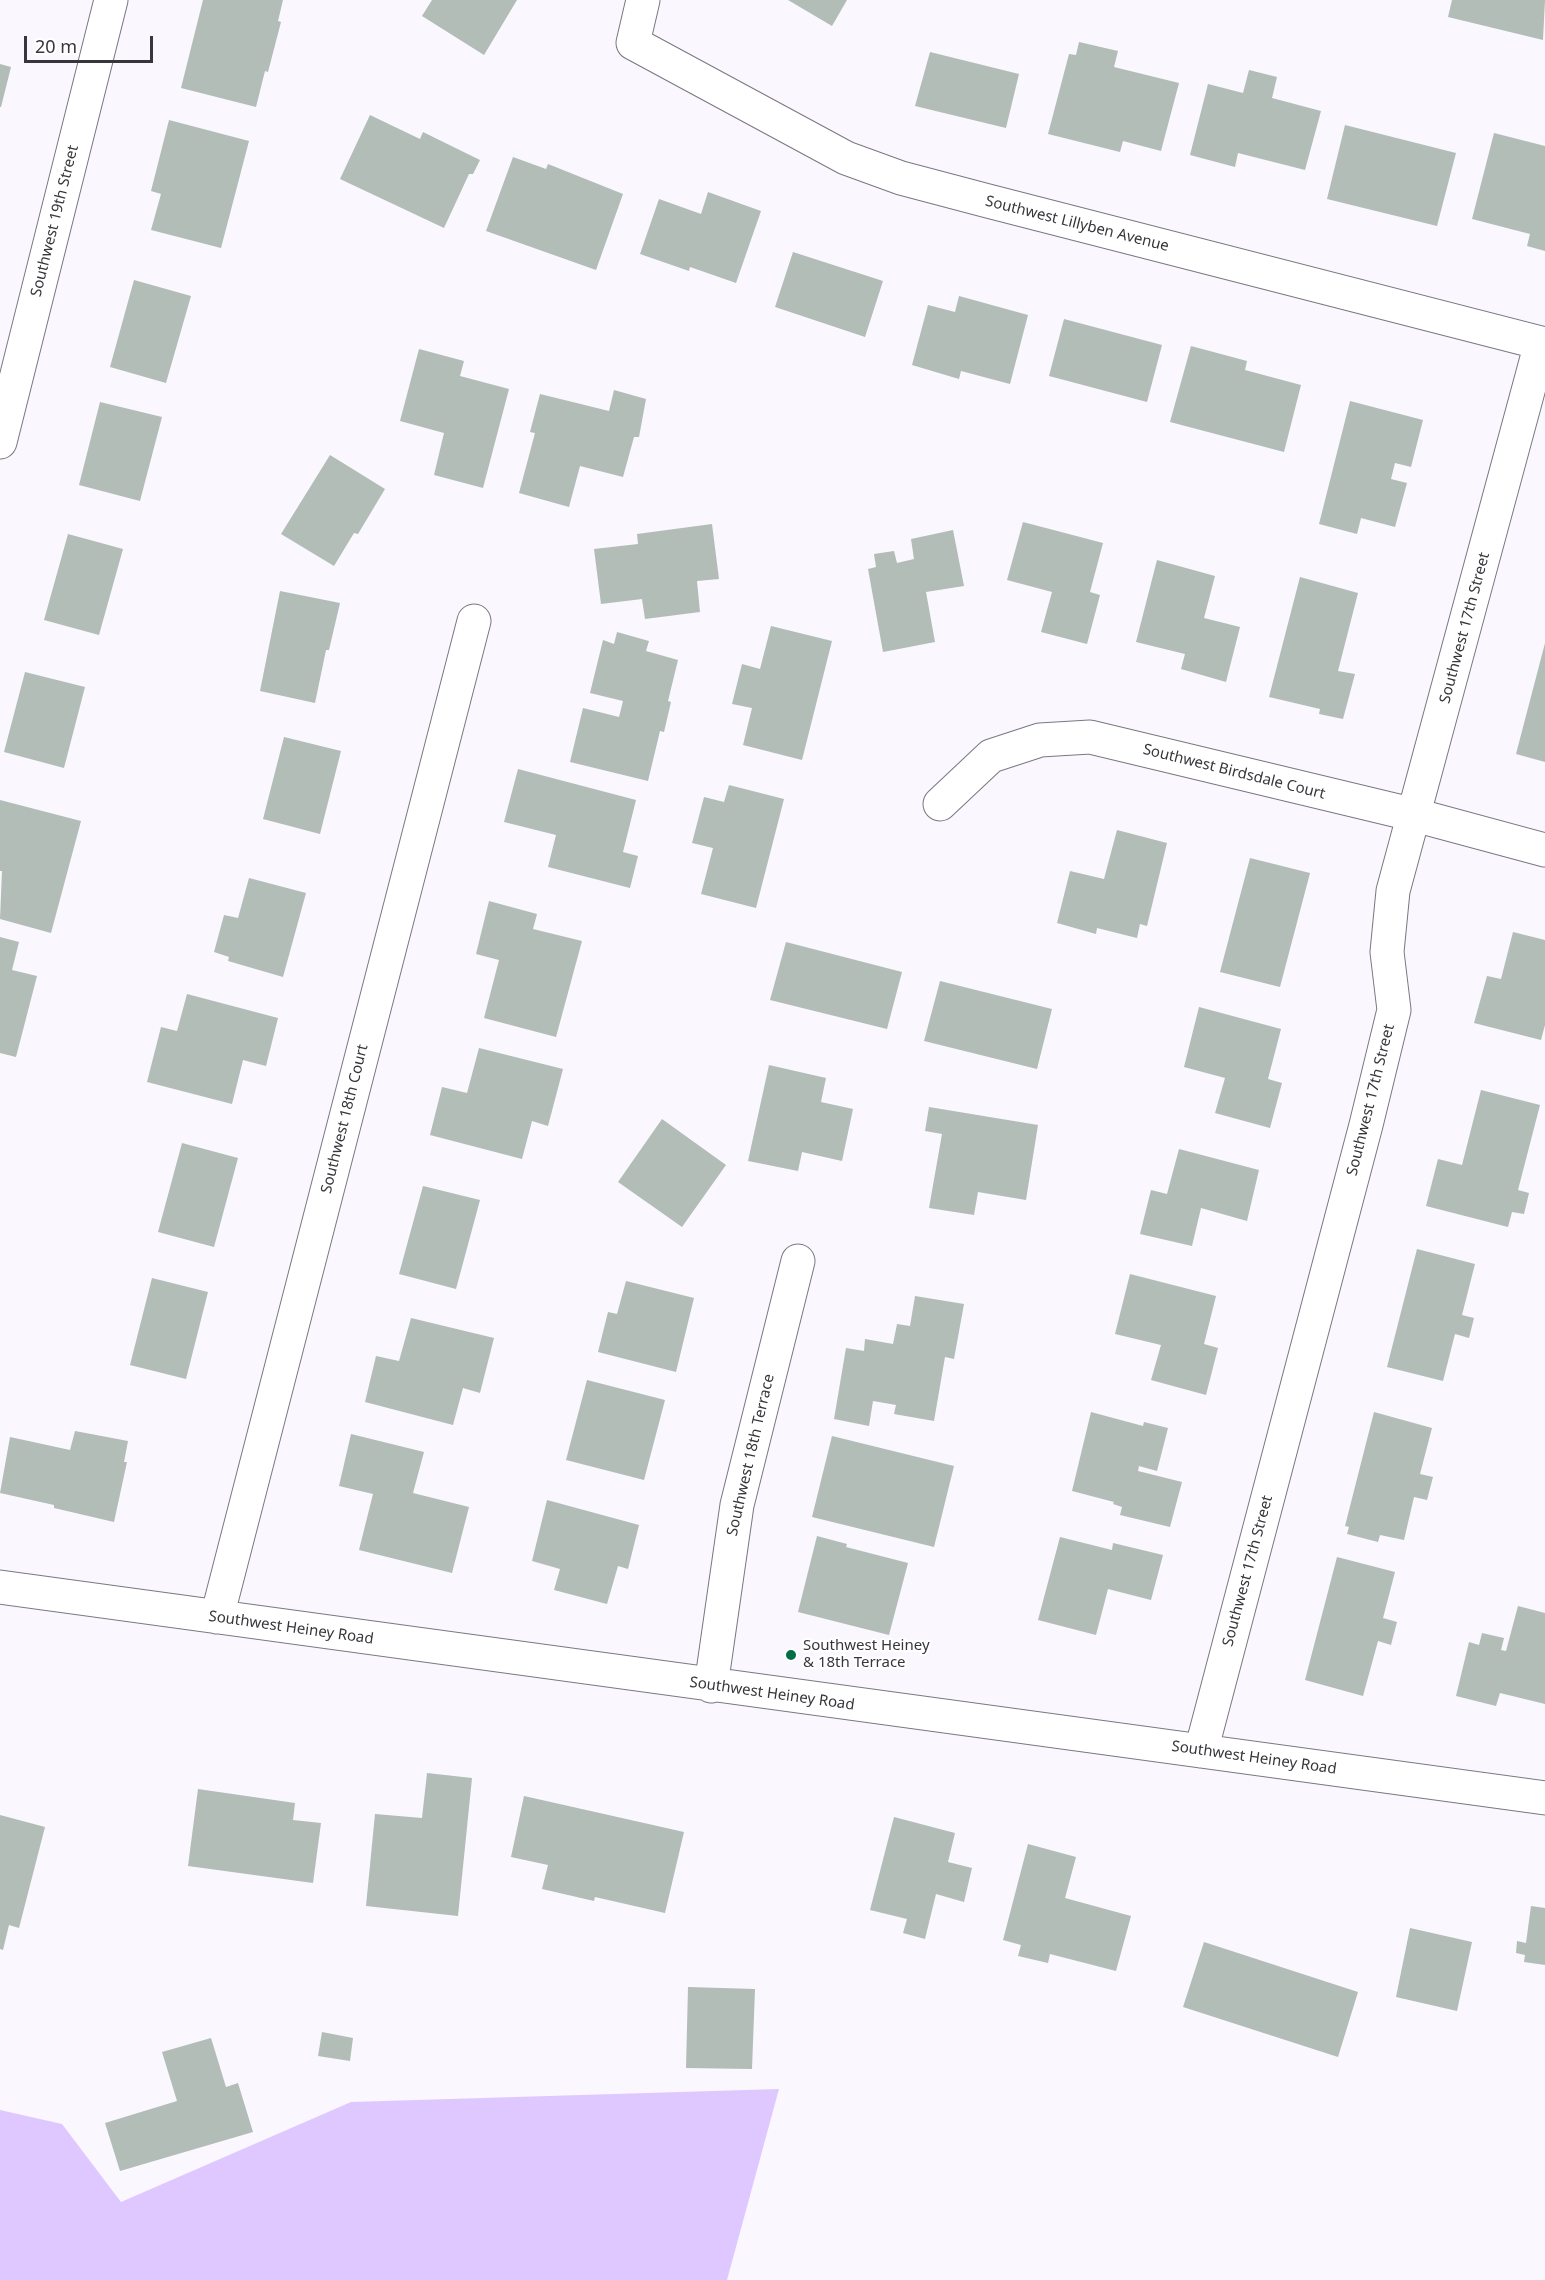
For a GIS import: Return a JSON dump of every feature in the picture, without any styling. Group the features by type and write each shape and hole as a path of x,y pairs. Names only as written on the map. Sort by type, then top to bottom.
{"street":[{"name":"Southwest 19th Street","path":"0,442 111,0"},
{"name":"Southwest Lillyben Avenue","path":"643,0 633,44 846,158 901,178 1543,344"},
{"name":"Southwest 17th Street","path":"1201,1751 1363,1137 1394,1010 1387,952 1392,901 1543,344"},
{"name":"Southwest 18th Court","path":"217,1617 474,621"},
{"name":"Southwest Birdsdale Court","path":"940,804 991,756 1040,740 1090,737 1415,815 1545,850"},
{"name":"Southwest 18th Terrace","path":"711,1686 737,1505 798,1261"},
{"name":"Southwest Heiney Road","path":"0,1587 711,1686 1545,1798"}],"shaded area":[{"path":"779,2089 727,2280 0,2280 0,2110 62,2124 121,2202 351,2102"}],"building":[{"path":"203,0 283,0 278,21 281,22 256,107 181,88"},
{"path":"432,0 517,0 484,55 422,16"},
{"path":"788,0 847,0 832,26"},
{"path":"1452,0 1545,0 1543,40 1448,17"},
{"path":"1079,42 1118,51 1114,67 1179,83 1161,151 1123,141 1120,152 1048,134 1069,54 1076,55"},
{"path":"930,52 1019,74 1006,128 915,106"},
{"path":"0,64 11,67 1,107 0,107"},
{"path":"1249,70 1277,77 1272,98 1321,111 1305,170 1238,153 1235,167 1190,155 1208,84 1243,93"},
{"path":"370,115 420,139 423,132 480,160 473,174 469,174 444,228 340,179"},
{"path":"169,120 249,141 221,248 151,230 161,194 151,191"},
{"path":"1345,125 1456,153 1437,226 1327,199"},
{"path":"1494,133 1545,146 1545,251 1527,246 1530,234 1472,219"},
{"path":"513,157 546,169 548,164 623,194 596,270 486,231"},
{"path":"708,192 761,211 736,283 690,267 689,271 640,254 659,199 701,214"},
{"path":"793,252 883,281 865,337 775,307"},
{"path":"134,280 191,296 166,383 110,367"},
{"path":"959,296 1028,315 1010,384 961,371 959,379 912,365 928,305 955,312"},
{"path":"1064,319 1162,345 1147,402 1049,376"},
{"path":"1191,346 1247,361 1245,370 1301,385 1284,452 1170,422"},
{"path":"419,349 464,361 460,376 509,389 483,488 434,475 444,433 400,421"},
{"path":"614,390 646,399 639,437 634,437 623,477 580,466 569,507 519,493 535,433 530,432 540,394 609,411"},
{"path":"1350,401 1423,420 1411,467 1395,463 1391,479 1407,483 1395,527 1361,518 1357,534 1319,524"},
{"path":"100,402 162,417 140,501 79,485"},
{"path":"330,455 385,489 358,534 354,533 334,566 281,534"},
{"path":"1023,522 1103,543 1090,592 1100,595 1087,644 1041,632 1052,592 1007,580"},
{"path":"712,524 719,579 697,581 700,612 645,619 642,599 601,604 594,549 638,544 637,534"},
{"path":"953,530 964,586 926,592 935,642 883,652 868,569 876,567 874,554 894,551 897,563 914,559 911,539"},
{"path":"68,534 123,549 99,635 44,620"},
{"path":"1157,560 1215,576 1204,618 1240,627 1226,682 1181,669 1185,654 1136,642"},
{"path":"1300,577 1358,593 1338,671 1355,674 1343,719 1319,714 1320,709 1269,697"},
{"path":"280,591 340,603 329,650 326,650 315,703 260,691"},
{"path":"771,626 832,641 802,760 743,745 752,708 732,704 742,664 760,669"},
{"path":"617,632 649,641 646,651 678,660 668,701 671,702 664,732 660,731 648,781 570,762 583,708 619,717 623,701 590,693 603,640 614,644"},
{"path":"1545,643 1545,762 1516,754"},
{"path":"25,672 85,687 64,768 4,752"},
{"path":"284,737 341,751 320,834 263,819"},
{"path":"518,769 636,800 623,852 638,856 630,888 548,867 556,835 504,822"},
{"path":"729,785 784,799 756,908 701,894 713,848 692,843 704,797 724,802"},
{"path":"0,800 81,821 51,933 0,919 2,871 0,871"},
{"path":"1117,830 1167,843 1147,926 1140,924 1137,938 1097,928 1096,934 1057,923 1070,871 1104,879"},
{"path":"1250,858 1310,873 1280,987 1220,972"},
{"path":"249,878 306,893 283,977 228,961 229,957 214,952 224,915 238,918"},
{"path":"489,901 537,914 533,929 582,941 556,1037 484,1018 499,960 476,954"},
{"path":"1513,932 1545,940 1545,1025 1541,1040 1474,1023 1487,976 1501,979"},
{"path":"0,937 19,942 12,970 37,976 16,1057 0,1053"},
{"path":"786,942 902,972 887,1029 770,1000"},
{"path":"940,981 1052,1009 1037,1069 924,1041"},
{"path":"187,994 278,1018 266,1066 243,1060 232,1104 147,1082 161,1027 177,1031"},
{"path":"1199,1007 1281,1029 1268,1079 1282,1083 1270,1128 1215,1113 1225,1078 1184,1067"},
{"path":"479,1048 563,1069 548,1126 532,1121 522,1159 430,1135 442,1087 467,1093"},
{"path":"769,1065 826,1078 821,1102 853,1109 842,1161 802,1152 798,1171 748,1161"},
{"path":"1481,1090 1540,1105 1518,1190 1529,1193 1524,1214 1512,1212 1508,1227 1426,1206 1438,1159 1462,1165"},
{"path":"929,1107 1038,1125 1026,1200 978,1192 974,1215 929,1208 942,1134 925,1131"},
{"path":"662,1119 726,1165 682,1227 618,1182"},
{"path":"182,1143 238,1158 214,1247 158,1232"},
{"path":"1179,1149 1259,1170 1247,1221 1201,1208 1192,1246 1140,1234 1151,1190 1167,1194"},
{"path":"423,1186 480,1200 456,1289 399,1274"},
{"path":"1417,1249 1475,1264 1462,1315 1474,1318 1469,1338 1455,1334 1443,1381 1387,1367"},
{"path":"1130,1274 1216,1296 1204,1344 1218,1348 1206,1395 1151,1380 1161,1345 1115,1334"},
{"path":"152,1278 208,1292 186,1379 130,1365"},
{"path":"626,1281 694,1298 676,1372 598,1352 608,1312 617,1314"},
{"path":"915,1296 964,1304 954,1359 945,1357 934,1421 894,1414 896,1405 873,1401 869,1426 834,1419 846,1348 864,1351 865,1339 893,1344 897,1324 910,1326"},
{"path":"411,1318 494,1338 480,1393 463,1388 453,1425 365,1402 376,1356 399,1361"},
{"path":"587,1380 665,1400 644,1480 566,1460"},
{"path":"1091,1412 1143,1426 1144,1422 1168,1428 1157,1471 1139,1466 1138,1471 1182,1482 1170,1527 1120,1515 1122,1507 1113,1504 1114,1502 1072,1491"},
{"path":"1374,1412 1432,1428 1420,1474 1433,1477 1427,1500 1414,1497 1404,1540 1380,1535 1378,1542 1347,1534 1349,1527 1345,1526"},
{"path":"75,1431 128,1441 124,1462 127,1462 114,1522 0,1493 10,1437 70,1450"},
{"path":"351,1434 424,1452 413,1493 469,1507 452,1573 359,1550 373,1494 339,1486"},
{"path":"832,1436 954,1466 934,1547 812,1517"},
{"path":"547,1500 639,1525 628,1569 618,1566 607,1604 554,1590 560,1569 532,1561"},
{"path":"817,1536 847,1544 846,1547 908,1563 889,1635 798,1612"},
{"path":"1060,1537 1112,1550 1113,1543 1163,1555 1151,1600 1108,1589 1096,1635 1038,1620"},
{"path":"1337,1557 1395,1572 1383,1618 1397,1622 1391,1645 1378,1641 1363,1696 1305,1680"},
{"path":"1518,1606 1545,1613 1545,1704 1500,1693 1496,1706 1456,1696 1469,1642 1479,1645 1482,1633 1504,1638 1501,1650 1506,1651"},
{"path":"427,1773 472,1778 458,1916 366,1906 375,1814 422,1818"},
{"path":"198,1789 295,1803 293,1820 321,1823 313,1883 188,1866"},
{"path":"524,1796 684,1832 665,1913 595,1897 594,1901 542,1889 548,1865 511,1857"},
{"path":"0,1815 45,1827 19,1928 9,1925 3,1950 0,1949"},
{"path":"894,1817 955,1833 948,1862 972,1868 964,1902 936,1894 925,1939 903,1933 907,1919 870,1910"},
{"path":"1028,1844 1076,1857 1065,1898 1131,1916 1116,1971 1050,1954 1048,1963 1018,1956 1021,1945 1003,1940"},
{"path":"1531,1906 1545,1908 1545,1965 1524,1962 1525,1955 1516,1953 1517,1941 1526,1943"},
{"path":"1410,1928 1472,1942 1457,2011 1396,1997"},
{"path":"1204,1942 1358,1992 1338,2057 1183,2007"},
{"path":"688,1987 755,1989 752,2069 686,2068"},
{"path":"322,2032 353,2038 350,2061 318,2056"},
{"path":"211,2038 226,2087 238,2083 253,2132 120,2171 105,2123 177,2101 162,2052"}],"place":[{"name":"Southwest Heiney & 18th Terrace","path":"791,1655"}]}
